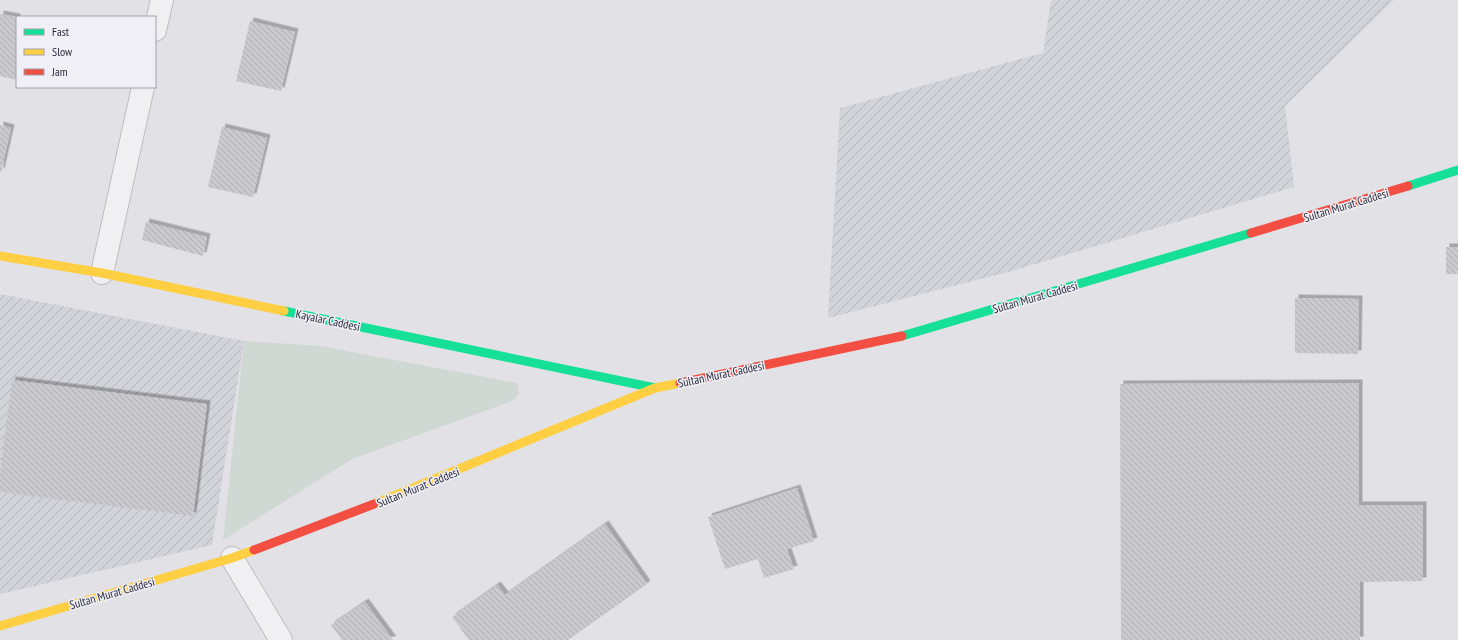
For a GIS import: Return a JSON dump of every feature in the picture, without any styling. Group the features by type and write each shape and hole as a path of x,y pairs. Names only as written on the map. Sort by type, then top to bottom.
{"street":[{"path":"156,26 162,0"},
{"path":"102,273 143,88"},
{"name":"Sultan Murat Caddesi","path":"0,626 232,558 398,495 655,388 902,336 1354,203 1458,170"},
{"name":"Kayalar Caddesi","path":"0,256 102,273 655,388"},
{"path":"232,558 281,640"}],"shaded area":[{"path":"1051,0 1394,0 1285,106 1294,187 1012,271 828,318 840,108 1043,53"},
{"path":"0,294 244,341 212,545 0,594"},
{"path":"244,341 320,346 517,383 519,394 512,401 352,459 223,540"}],"building":[{"path":"0,14 16,17 16,80 0,76"},
{"path":"250,21 295,32 281,91 236,81"},
{"path":"0,125 11,128 1,172 0,172"},
{"path":"222,127 267,138 253,197 208,187"},
{"path":"146,222 207,237 203,256 142,240"},
{"path":"1446,247 1458,247 1458,274 1446,274"},
{"path":"1295,298 1359,299 1358,354 1295,353"},
{"path":"12,380 207,404 193,516 0,492 0,474"},
{"path":"1359,383 1359,505 1423,505 1423,581 1360,582 1360,640 1121,640 1120,384"},
{"path":"797,488 814,541 787,549 794,569 764,578 758,559 725,569 708,517"},
{"path":"605,524 647,584 568,640 469,640 452,617 497,585 505,595"},
{"path":"365,602 393,640 342,640 331,625"}],"traffic: fast":[{"path":"1408,186 1458,170"},
{"path":"902,336 1251,233"},
{"path":"284,311 655,388"}],"traffic: slow":[{"path":"0,256 102,273 284,311"},
{"path":"374,504 655,388 680,383"},
{"path":"0,626 232,558 254,550"}],"traffic: jam":[{"path":"1251,233 1408,186"},
{"path":"680,383 902,336"},
{"path":"254,550 374,504"}]}
